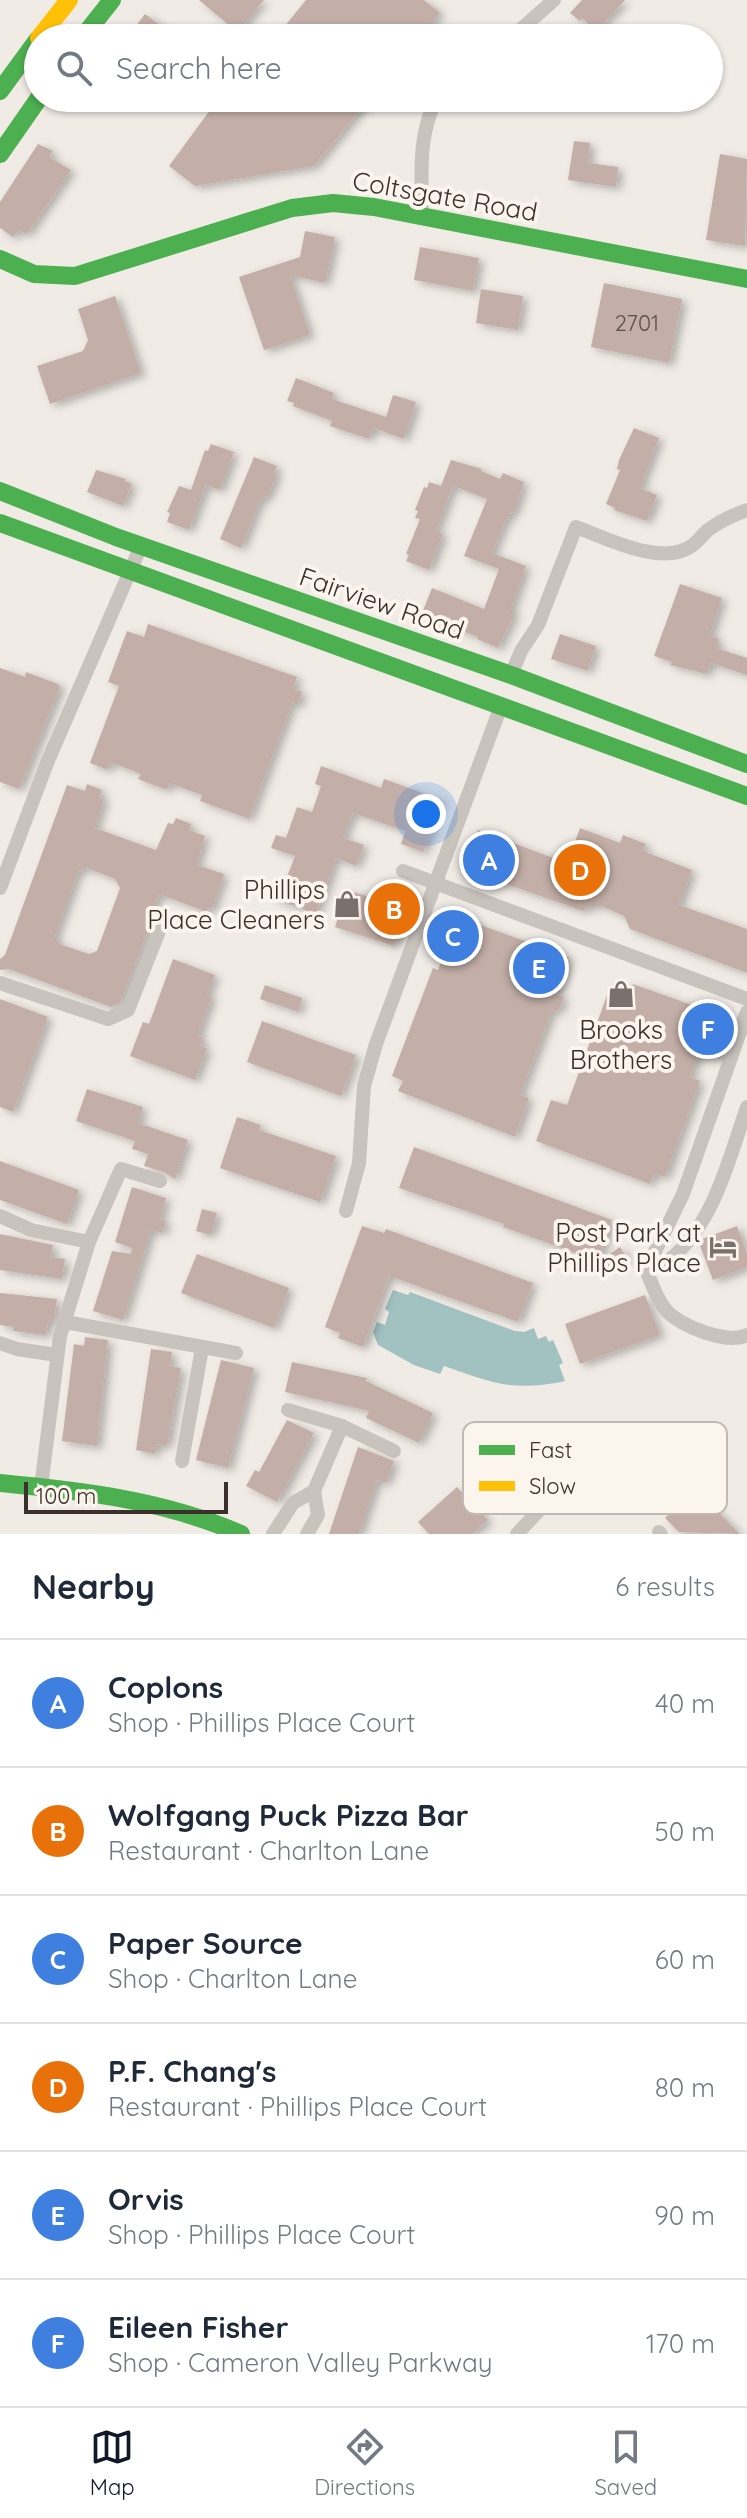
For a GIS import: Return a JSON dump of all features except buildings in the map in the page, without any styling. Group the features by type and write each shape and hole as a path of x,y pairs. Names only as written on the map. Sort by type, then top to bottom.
{"main road":[{"path":"49,24 69,0"},
{"path":"93,24 112,0"},
{"path":"0,91 24,58"},
{"path":"0,154 29,112"},
{"name":"Coltsgate Road","path":"0,259 34,274 75,276 292,208 333,203 422,216 747,279"},
{"name":"Fairview Road","path":"0,491 141,546 511,675 747,764"},
{"path":"0,523 747,796"},
{"path":"0,1483 146,1501 212,1520 241,1534"}],"street":[{"path":"527,24 554,0"},
{"path":"422,216 421,146 430,112"},
{"path":"511,675 521,651 538,625 576,527 650,553 671,554 689,548 726,518 747,510"},
{"path":"0,888 47,763 141,546"},
{"path":"346,1211 359,1163 364,1086 501,706"},
{"path":"403,871 747,999"},
{"path":"0,983 108,1019 128,1010 163,921"},
{"path":"646,1270 683,1194 747,1012"},
{"path":"646,1270 668,1262 702,1221 716,1193 747,1107"},
{"path":"41,1487 57,1355 89,1242 121,1169 160,1181"},
{"path":"0,1216 44,1233 89,1242"},
{"path":"646,1270 666,1311 679,1321 720,1337 741,1338 747,1335"},
{"path":"65,1322 236,1353"},
{"path":"0,1343 57,1355"},
{"path":"182,1461 202,1348"},
{"path":"288,1410 342,1426 394,1451"},
{"path":"307,1534 318,1515 314,1491 342,1426"},
{"path":"273,1534 293,1503 314,1491"},
{"path":"517,1534 537,1514"},
{"path":"531,1521 543,1534"}],"water":[{"path":"393,1290 408,1295 410,1292 515,1331 534,1328 538,1339 546,1336 549,1342 553,1340 563,1363 559,1365 565,1381 516,1386 444,1366 440,1374 414,1365 378,1345 373,1332 377,1322 385,1325 389,1312 385,1309"}],"traffic: fast":[{"path":"93,24 112,0"},
{"path":"0,91 24,58"},
{"path":"0,154 29,112"},
{"path":"0,259 34,274 75,276 292,208 333,203 374,207 747,279"},
{"path":"0,491 116,537 511,675 747,764"},
{"path":"0,523 747,796"},
{"path":"0,1483 153,1505 241,1534"}],"traffic: slow":[{"path":"50,24 69,0"}],"place":[{"name":"Coplons","path":"489,860"},
{"name":"P.F. Chang's","path":"580,870"},
{"name":"Phillips Place Cleaners","path":"347,904"},
{"name":"Wolfgang Puck Pizza Bar","path":"394,909"},
{"name":"Paper Source","path":"453,936"},
{"name":"Orvis","path":"539,968"},
{"name":"Brooks Brothers","path":"621,994"},
{"name":"Eileen Fisher","path":"708,1029"},
{"name":"Post Park at Phillips Place","path":"723,1247"}]}
